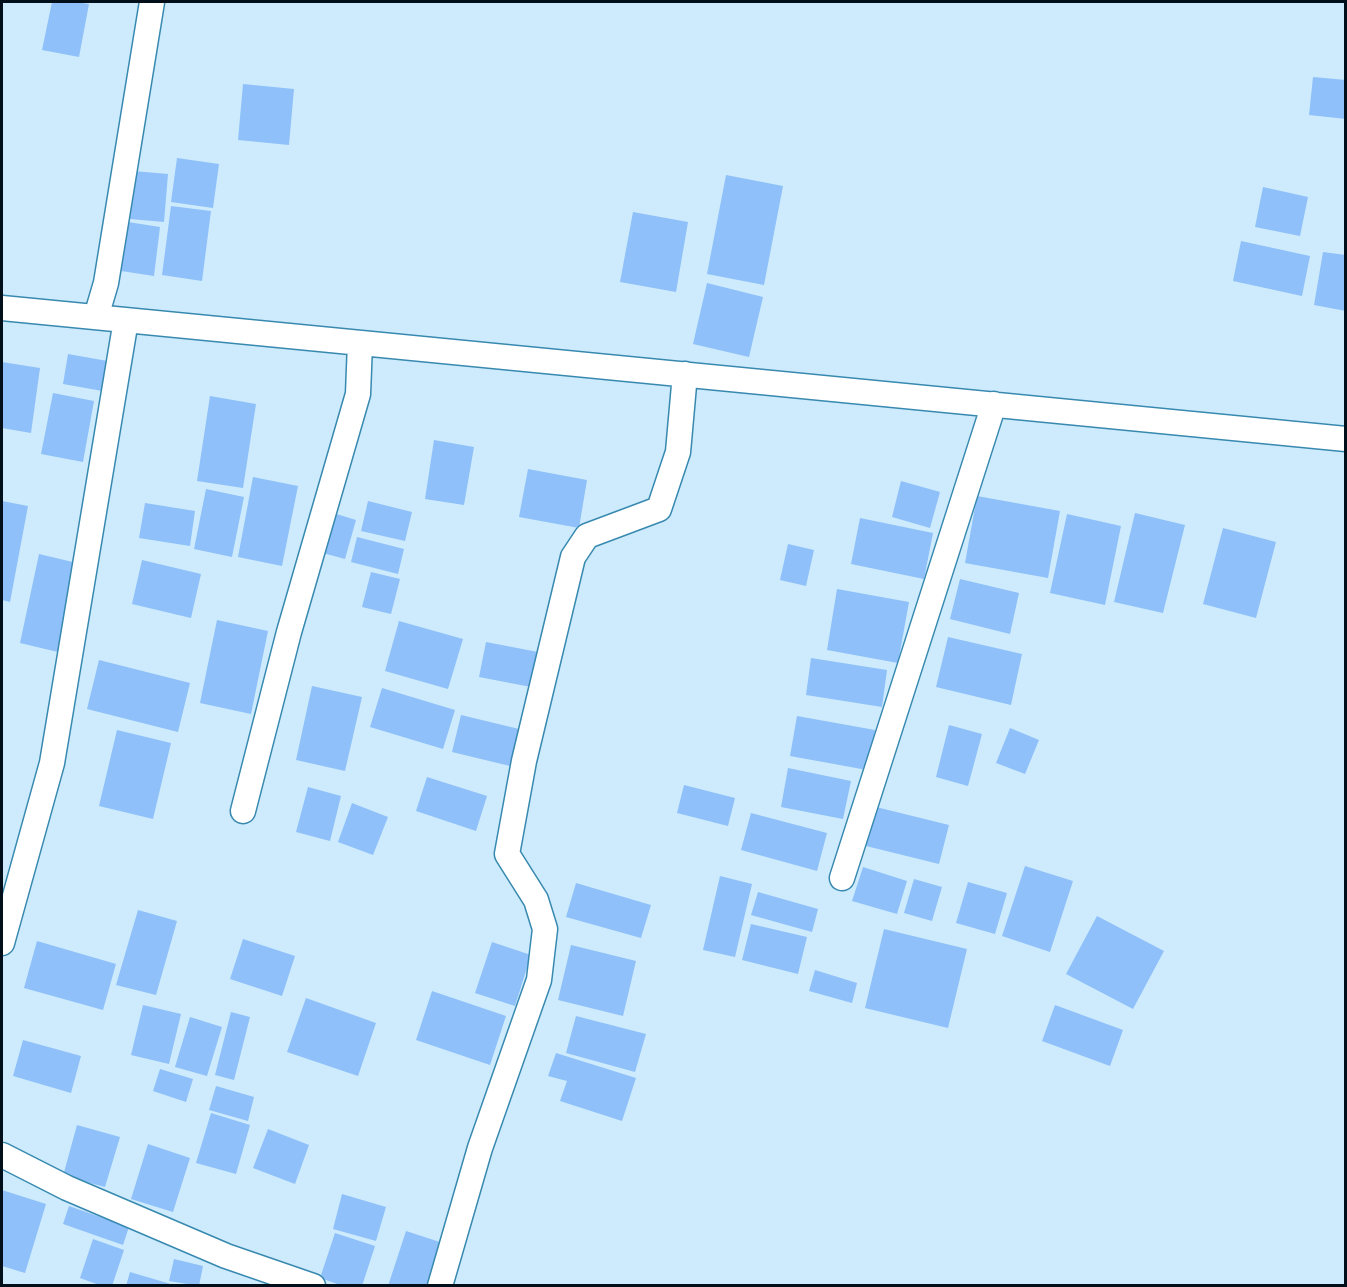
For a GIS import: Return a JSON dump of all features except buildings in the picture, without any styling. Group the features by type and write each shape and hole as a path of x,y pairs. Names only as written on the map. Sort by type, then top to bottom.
{"street":[{"path":"96,317 106,282 152,2"},
{"path":"2,308 1346,439"},
{"path":"2,943 52,762 126,320"},
{"path":"243,811 289,632 357,394 360,343"},
{"path":"440,1286 480,1148 539,980 545,929 536,900 507,854 524,761 573,556 587,537 659,509 678,452 685,374"},
{"path":"842,878 994,404"},
{"path":"2,1155 67,1188 226,1256 313,1286"}]}
